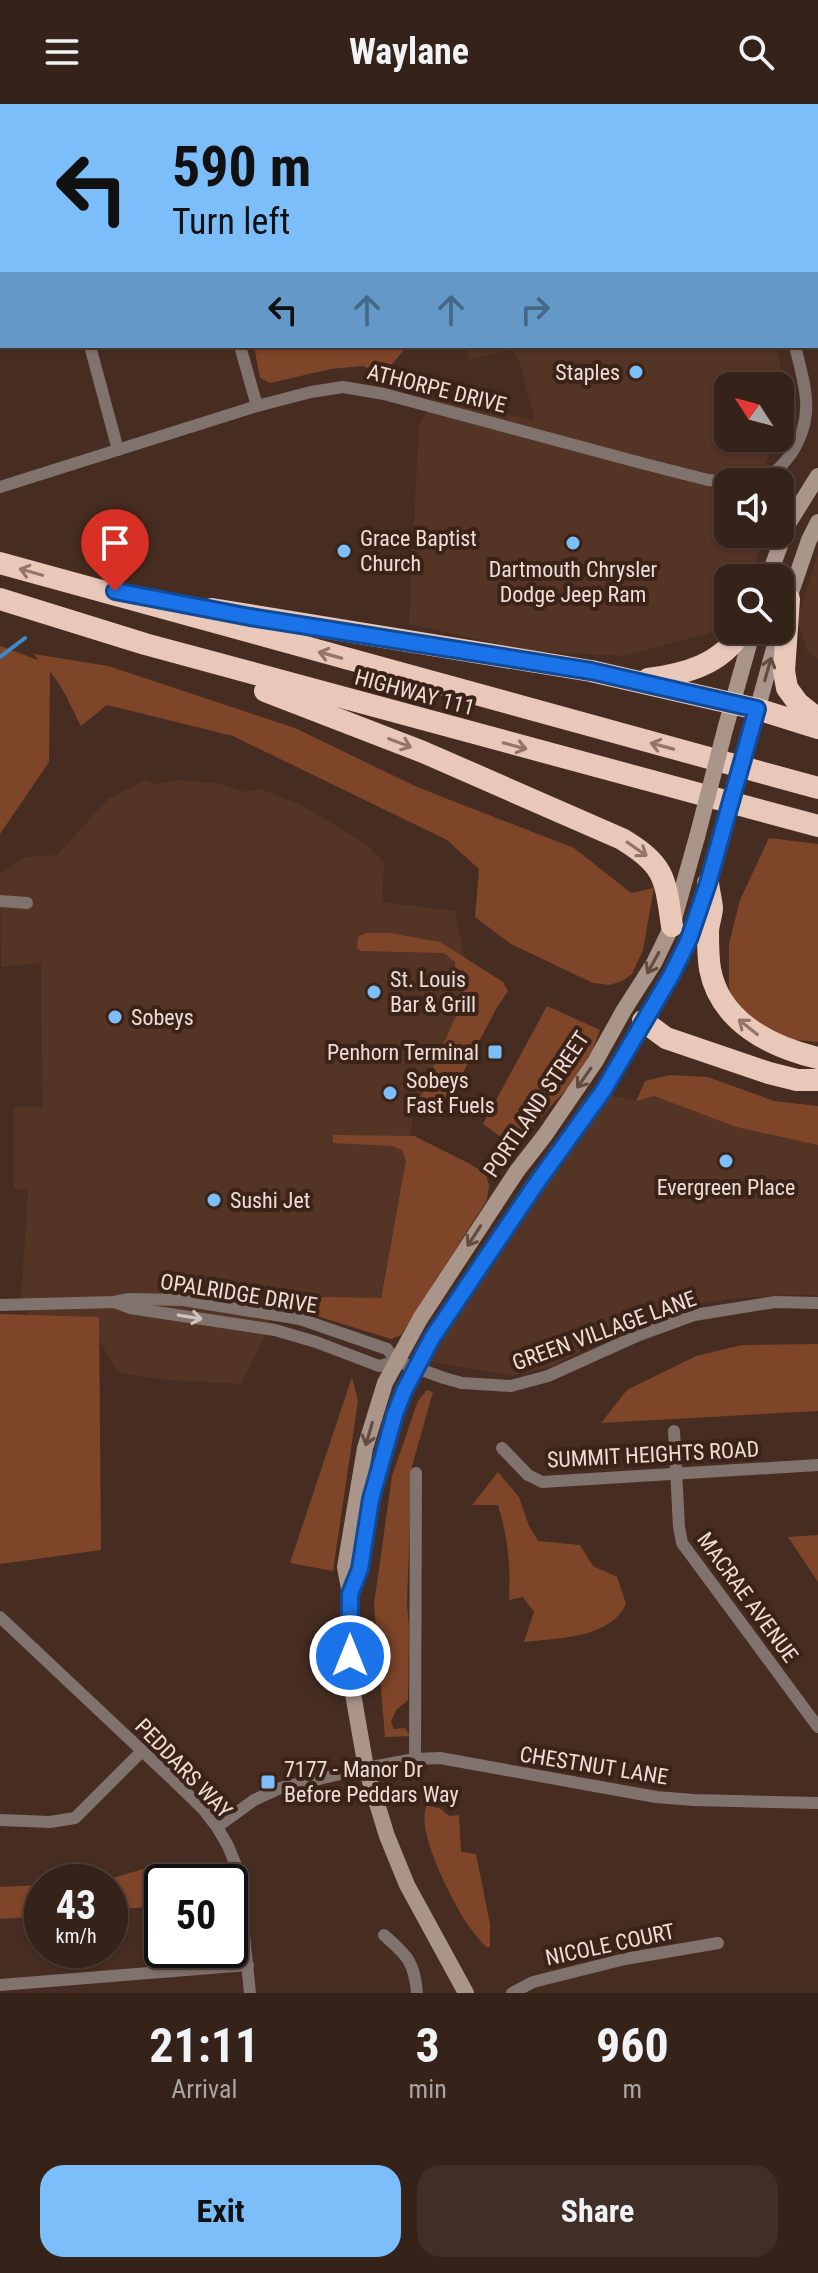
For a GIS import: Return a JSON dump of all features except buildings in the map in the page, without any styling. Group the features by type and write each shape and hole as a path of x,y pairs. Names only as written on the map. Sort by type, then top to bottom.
{"highway":[{"name":"HIGHWAY 111","path":"0,563 818,788"},
{"path":"61,581 250,617 591,671 757,709 818,728"},
{"name":"HIGHWAY 111","path":"0,599 145,644 818,826"},
{"path":"145,644 423,752 622,839 641,850 660,872 667,891 672,926"},
{"path":"631,681 682,674 703,666 732,644"},
{"path":"786,644 784,671 787,688 798,703 818,719"},
{"path":"714,800 818,841"},
{"path":"708,883 712,908 708,930 710,969 724,1001 746,1028 767,1042 818,1058"},
{"path":"633,1016 666,1038 769,1073 797,1080 818,1080"}],"main road":[{"path":"773,564 788,524 818,476"},
{"name":"PORTLAND STREET","path":"794,584 818,522"},
{"name":"PORTLAND STREET","path":"466,1993 407,1885 383,1824 366,1768 352,1688 350,1594 360,1569 371,1499 406,1364 432,1338 603,1091 672,926 749,644"},
{"name":"PORTLAND STREET","path":"633,1016 672,974 689,939 721,842 776,644"}],"street":[{"path":"91,348 118,450"},
{"path":"241,348 257,406"},
{"path":"780,468 798,442 805,425 806,394 795,348"},
{"name":"ATHORPE DRIVE","path":"0,487 257,406 332,387 371,390 714,481"},
{"path":"0,901 27,903"},
{"name":"OPALRIDGE DRIVE","path":"0,1305 129,1299 183,1300 300,1319 387,1349 406,1364"},
{"name":"OPALRIDGE DRIVE","path":"114,1302 130,1308 275,1330 379,1366 406,1364"},
{"name":"GREEN VILLAGE LANE","path":"406,1364 462,1383 511,1386 548,1376 653,1329 694,1315 775,1302 818,1303"},
{"name":"MACRAE AVENUE","path":"674,1431 682,1543 818,1727"},
{"name":"SUMMIT HEIGHTS ROAD","path":"502,1448 528,1475 542,1482 818,1465"},
{"path":"415,1759 416,1473"},
{"name":"PEDDARS WAY","path":"0,1617 204,1810 217,1827 235,1864"},
{"path":"0,1820 50,1822 75,1818 142,1751"},
{"name":"CHESTNUT LANE","path":"217,1827 254,1800 280,1788 366,1768 440,1758 656,1797 818,1803"},
{"path":"384,1935 413,1966 417,1993"},
{"name":"NICOLE COURT","path":"512,1993 533,1982 625,1959 718,1943"},
{"name":"PEDDARS WAY","path":"248,1965 250,1993"},
{"path":"0,1985 211,1968"}],"shaded area":[{"path":"254,348 410,348 404,350 387,370 372,370 363,366 331,369 270,383 260,378"},
{"path":"466,348 777,348 781,372 714,372 714,452 773,452 764,462 775,468 714,468 714,548 760,548 754,564 714,564 714,632 624,656 532,651 409,624 419,424 440,394 535,421 518,358 512,349 469,360"},
{"path":"818,553 818,659 808,653 797,620"},
{"path":"0,646 38,660 34,654 108,666 295,728 417,787 574,848 631,893 654,888 643,950 632,974 610,985 593,983 511,944 475,917 479,869 447,840 233,736 107,705 81,726 50,672 49,762 0,834"},
{"path":"146,780 153,784 182,780 220,784 246,792 260,789 302,805 363,842 384,862 382,902 455,911 464,956 464,1003 413,1113 380,1298 273,1297 268,1329 241,1384 167,1380 118,1372 99,1340 99,1317 28,1315 21,1301 28,1191 14,1188 14,1107 42,1107 41,963 1,967 0,874 26,857 57,855 108,799"},
{"path":"769,838 818,844 818,1042 786,1039 752,1018 734,1001 729,988 729,944 740,900"},
{"path":"366,933 390,933 440,942 503,982 508,991 447,1103 436,1112 413,1113 464,1003 464,970 455,969 455,962 444,953 361,951 357,948 358,937"},
{"path":"547,1006 600,1030 592,1051 570,1086 519,1145 512,1145 483,1124"},
{"path":"670,1075 708,1077 774,1101 818,1106 818,1145 736,1127 654,1096 636,1101 645,1081"},
{"name":"Evergreen Place","path":"590,1090 635,1101 654,1096 736,1127 818,1145 818,1296 739,1298 686,1305 626,1328 553,1366 512,1376 412,1358 437,1314"},
{"path":"333,1135 414,1136 486,1174 489,1186 487,1200 401,1335 391,1339 272,1302 272,1296 381,1298 406,1160 402,1150 392,1146 333,1143"},
{"path":"0,1314 99,1317 101,1550 0,1564"},
{"path":"818,1344 818,1411 601,1423 627,1390 696,1356 742,1345"},
{"path":"352,1377 358,1401 333,1571 290,1563"},
{"path":"427,1390 433,1392 412,1466 407,1603 408,1700 396,1710 391,1722 394,1729 405,1728 410,1736 385,1737 374,1604 392,1476 418,1401"},
{"path":"498,1472 519,1497 538,1541 580,1545 593,1566 617,1577 626,1604 608,1624 581,1635 524,1642 534,1612 523,1597 509,1600 508,1552 498,1505 472,1505"},
{"path":"818,1535 818,1582 788,1537"},
{"path":"427,1805 441,1809 449,1816 459,1815 461,1852 476,1854 490,1924 490,1947 486,1947 468,1925 444,1881 426,1830 424,1816"},
{"path":"144,1869 144,1907 128,1909 128,1874"},
{"path":"24,1886 24,1917 0,1919 0,1887"}],"waterway":[{"path":"0,657 25,638"}],"place":[{"name":"Staples","path":"636,372"},
{"name":"Dartmouth Chrysler Dodge Jeep Ram","path":"573,543"},
{"name":"Grace Baptist Church","path":"344,551"},
{"name":"St. Louis Bar & Grill","path":"374,992"},
{"name":"Sobeys","path":"115,1017"},
{"name":"Penhorn Terminal","path":"495,1052"},
{"name":"Sobeys Fast Fuels","path":"390,1093"},
{"name":"Evergreen Place","path":"726,1161"},
{"name":"Sushi Jet","path":"214,1200"},
{"name":"7177 - Manor Dr Before Peddars Way","path":"268,1782"}],"route":[{"path":"115,591 250,617 591,671 757,709 708,883 689,939 672,974 603,1091 487,1255 432,1338 404,1391 371,1499 360,1569 350,1594 350,1656"}]}
